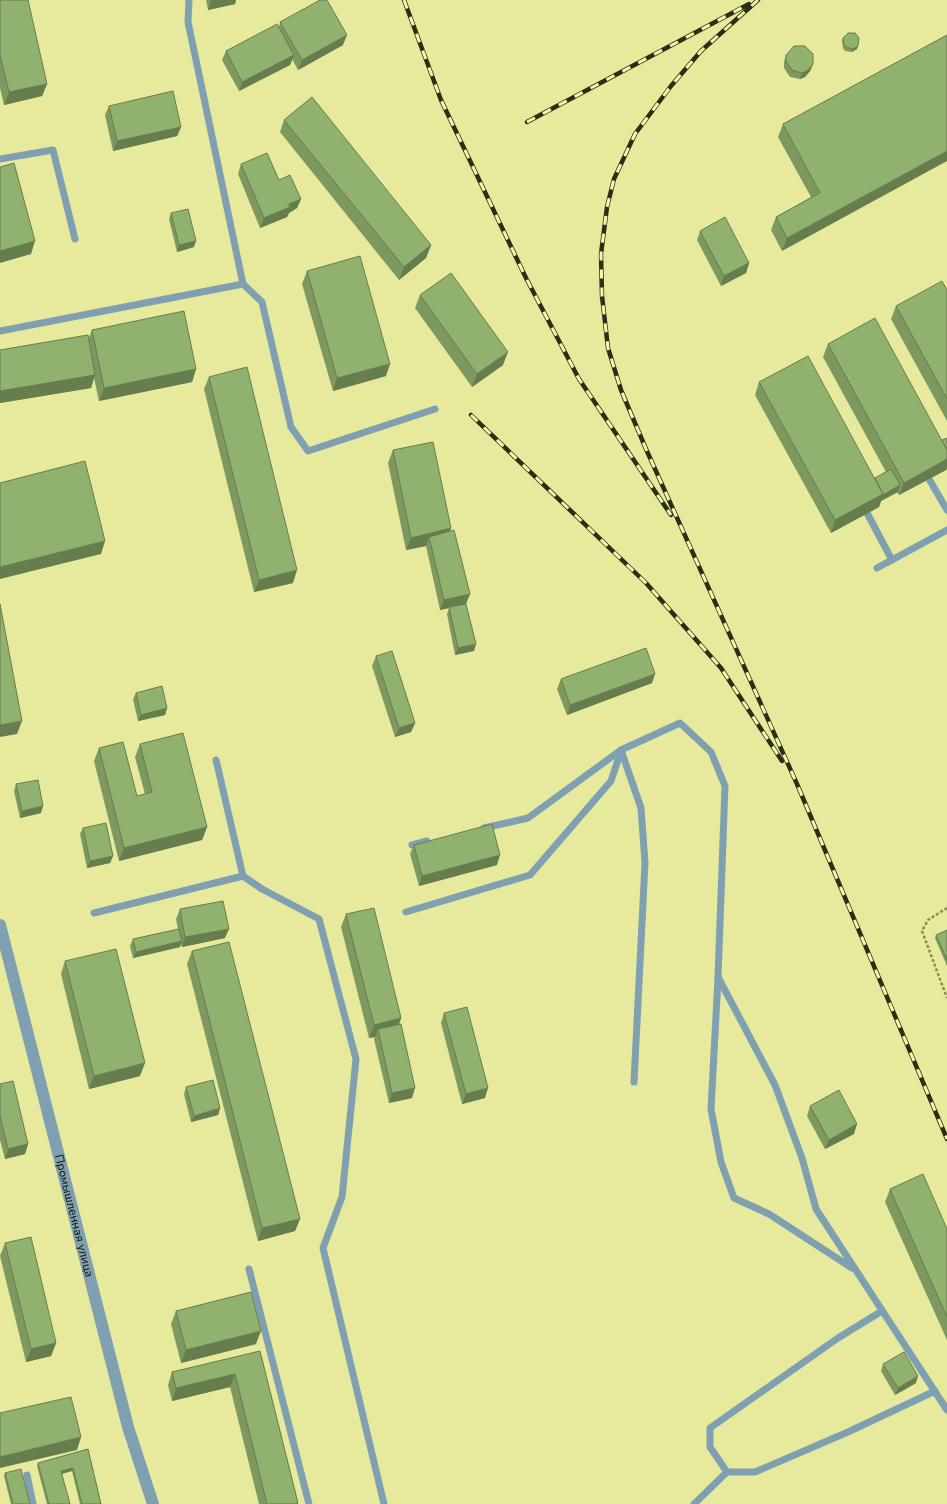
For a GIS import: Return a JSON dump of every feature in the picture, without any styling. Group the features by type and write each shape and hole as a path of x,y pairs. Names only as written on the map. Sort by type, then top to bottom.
{"street":[{"name":"Промышленная улица","path":"0,925 128,1428 153,1504"}],"lane":[{"path":"189,0 188,22 244,284 262,302 291,427 308,451 435,409"},
{"path":"0,159 53,150 75,239"},
{"path":"0,331 244,284"},
{"path":"929,479 947,510"},
{"path":"867,513 892,560"},
{"path":"877,568 947,530"},
{"path":"474,831 528,818 621,750 680,723 711,752 725,786 712,1109 721,1162 734,1198 769,1214 856,1270"},
{"path":"406,912 530,875 611,781 621,750"},
{"path":"621,750 641,808 645,863 634,1082"},
{"path":"216,760 243,876 262,889 319,918 356,1059 342,1198 323,1248 384,1504"},
{"path":"412,845 435,840"},
{"path":"94,913 243,876"},
{"path":"718,977 776,1085 802,1158 816,1209 947,1410"},
{"path":"249,1269 309,1504"},
{"path":"727,1472 710,1447 710,1428 838,1338 882,1311"},
{"path":"694,1504 727,1472 755,1472 848,1432 935,1391"},
{"path":"27,1476 34,1504"}],"path":[{"path":"947,908 928,920 922,931 947,998"}],"building":[{"path":"0,0 28,0 47,84 9,92 0,55"},
{"path":"320,0 327,0 347,35 302,60 280,22"},
{"path":"277,24 294,55 242,82 226,51"},
{"path":"848,33 855,33 859,38 858,46 853,49 846,47 844,44 843,38"},
{"path":"947,35 947,151 787,238 776,217 820,193 783,124"},
{"path":"794,46 805,46 813,54 813,64 807,71 802,73 792,70 786,61 786,55"},
{"path":"173,91 181,127 117,141 109,106"},
{"path":"312,97 431,245 404,267 284,120"},
{"path":"267,153 279,180 290,175 301,199 289,204 290,207 264,218 241,164"},
{"path":"14,163 35,241 0,251 0,167"},
{"path":"188,209 196,241 179,245 171,213"},
{"path":"725,217 749,263 724,276 700,231"},
{"path":"360,256 390,364 337,378 307,271"},
{"path":"451,273 508,352 477,374 420,295"},
{"path":"942,281 947,290 947,399 896,306"},
{"path":"184,311 196,369 104,388 92,330"},
{"path":"875,318 947,450 947,459 904,483 828,344"},
{"path":"88,335 95,375 0,391 0,350"},
{"path":"808,356 883,494 835,520 759,382"},
{"path":"247,367 297,570 259,580 209,377"},
{"path":"947,438 947,450 942,440"},
{"path":"433,442 451,528 411,538 393,450"},
{"path":"85,461 105,541 0,567 0,483"},
{"path":"891,469 900,485 883,495 875,478"},
{"path":"454,530 470,594 444,600 429,537"},
{"path":"0,604 22,721 0,725"},
{"path":"466,604 476,644 458,648 449,607"},
{"path":"646,648 655,674 570,705 561,679"},
{"path":"392,651 415,723 399,728 376,656"},
{"path":"162,686 167,708 141,715 136,693"},
{"path":"183,733 207,827 124,848 99,748 123,742 137,796 152,792 140,744"},
{"path":"38,780 43,806 22,811 16,784"},
{"path":"106,823 113,856 90,861 83,828"},
{"path":"492,824 500,855 422,876 414,845"},
{"path":"223,901 229,929 185,937 180,909"},
{"path":"374,908 401,1018 374,1025 346,914"},
{"path":"179,929 182,941 136,952 133,939"},
{"path":"947,930 947,960 936,935"},
{"path":"229,942 300,1219 262,1228 192,951"},
{"path":"116,949 145,1063 94,1076 65,961"},
{"path":"467,1007 488,1088 466,1094 444,1013"},
{"path":"401,1024 415,1088 392,1093 378,1029"},
{"path":"213,1080 220,1108 194,1116 186,1087"},
{"path":"13,1081 28,1144 8,1149 0,1116 0,1084"},
{"path":"839,1090 857,1124 829,1140 810,1106"},
{"path":"923,1174 947,1229 947,1317 890,1189"},
{"path":"31,1237 56,1343 31,1349 5,1243"},
{"path":"251,1292 261,1331 186,1350 176,1311"},
{"path":"260,1351 298,1503 295,1504 267,1504 235,1374 176,1388 172,1372"},
{"path":"904,1352 918,1376 898,1388 883,1364"},
{"path":"71,1397 81,1437 0,1457 0,1413"},
{"path":"88,1449 101,1504 82,1504 73,1468 61,1471 70,1504 49,1504 38,1463"},
{"path":"21,1469 30,1504 13,1504 5,1473"}],"railway":[{"path":"404,0 441,100 526,278 579,379 671,515"},
{"path":"758,0 701,51 671,86 635,134 614,179 607,207 601,254 602,296 608,348 621,390 646,449 797,784 947,1139"},
{"path":"527,122 749,4"},
{"path":"471,415 646,583 721,668 782,761"}]}
